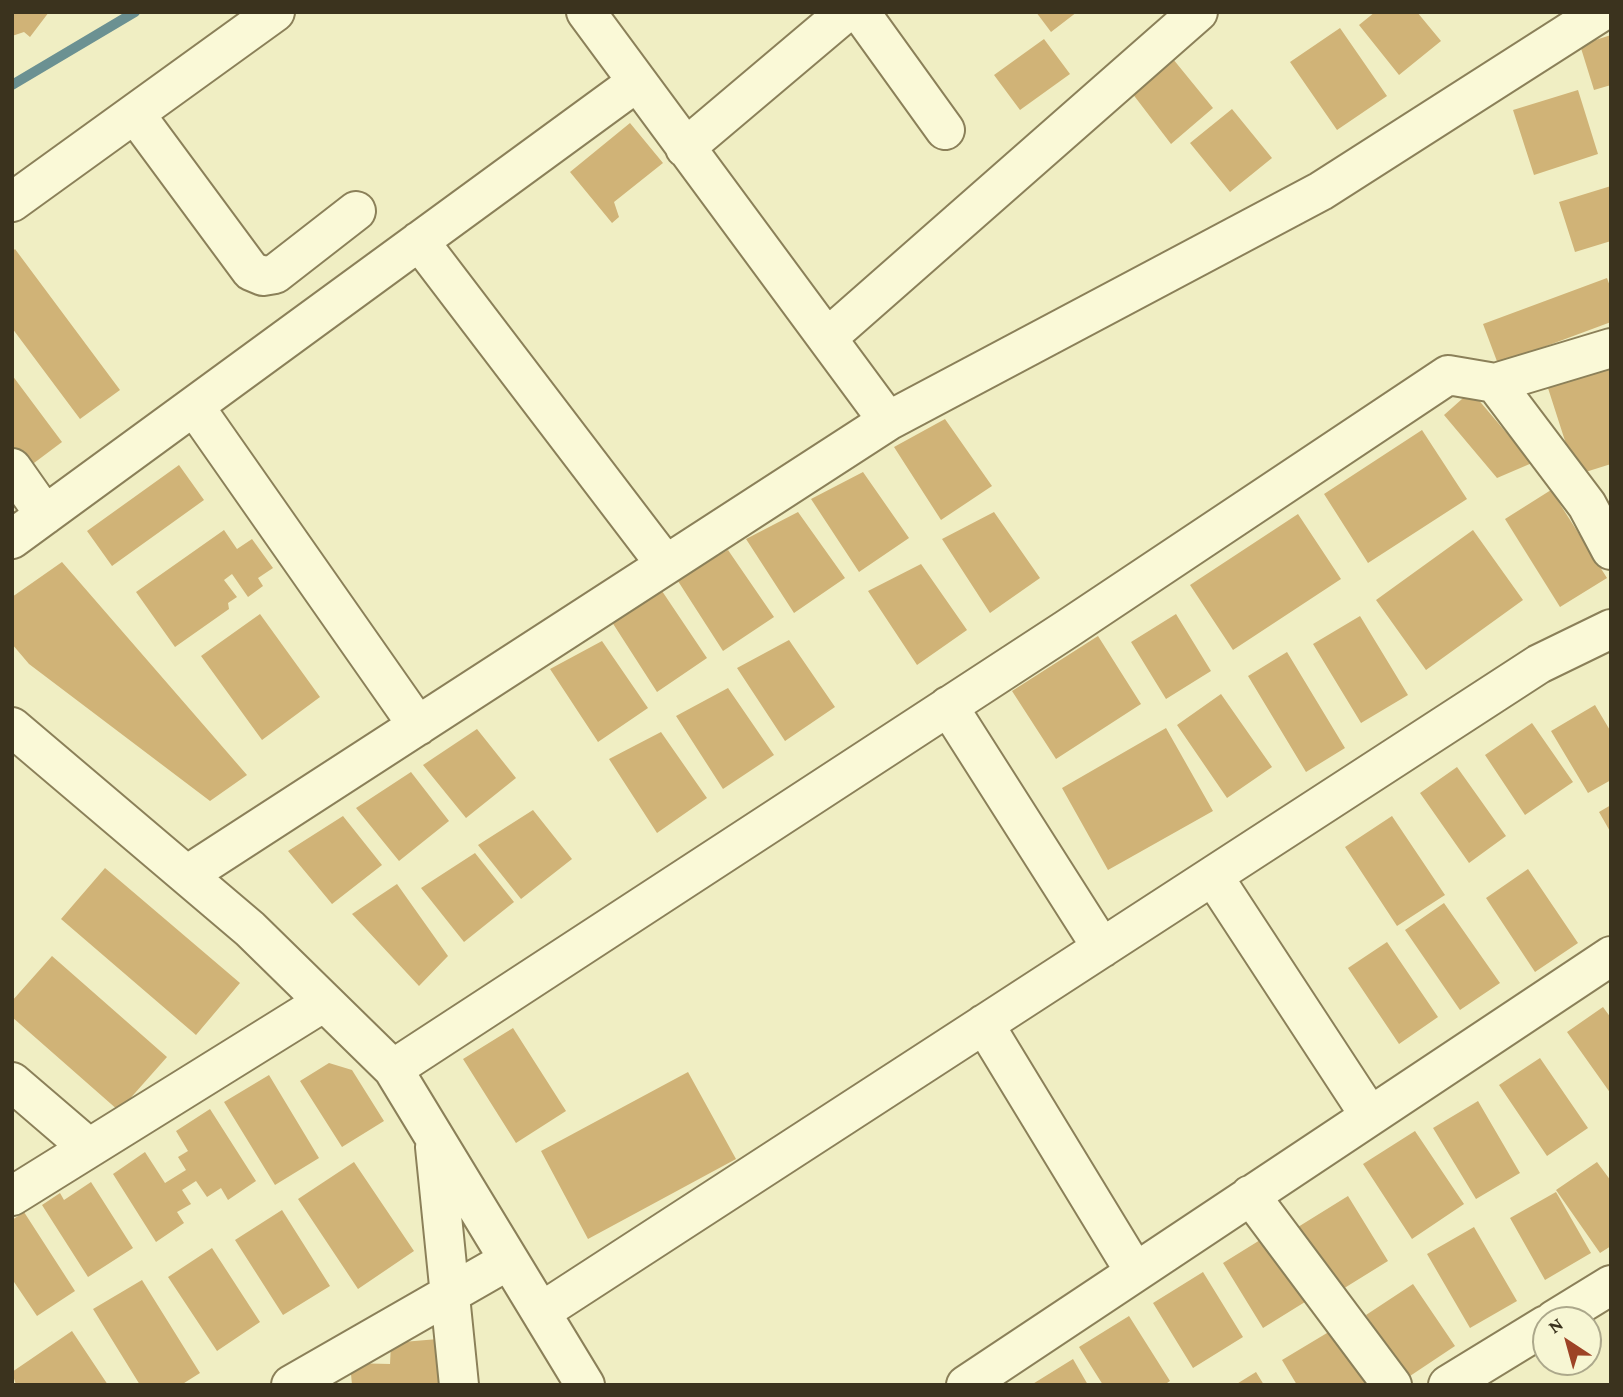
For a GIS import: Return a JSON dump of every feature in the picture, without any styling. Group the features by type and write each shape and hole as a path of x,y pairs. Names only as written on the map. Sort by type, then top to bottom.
{"street":[{"path":"12,202 275,12"},
{"path":"586,12 888,421"},
{"path":"685,148 846,12"},
{"path":"860,12 945,130"},
{"path":"827,338 1198,12"},
{"path":"187,875 888,421 1321,191 1601,12"},
{"path":"12,539 637,82"},
{"path":"135,114 251,271 263,276 275,274 356,211"},
{"path":"419,241 666,565"},
{"path":"393,1069 1448,375 1494,383 1611,348"},
{"path":"1494,383 1587,505 1611,550"},
{"path":"194,406 418,726"},
{"path":"12,468 45,514"},
{"path":"541,1312 1539,664 1611,629"},
{"path":"948,706 1102,948"},
{"path":"12,727 250,929 393,1069 586,1385"},
{"path":"1213,876 1370,1116"},
{"path":"966,1385 1611,956"},
{"path":"12,1196 324,1002"},
{"path":"984,1024 1135,1272"},
{"path":"12,1082 89,1148"},
{"path":"434,1137 459,1385"},
{"path":"1251,1195 1392,1385"},
{"path":"303,1381 509,1260"},
{"path":"1577,1306 1611,1285"},
{"path":"1448,1385 1532,1334"}],"building":[{"path":"12,12 49,12 30,37 24,32 12,36"},
{"path":"1036,12 1077,12 1051,32"},
{"path":"1375,12 1417,12 1441,41 1399,75 1359,25"},
{"path":"1340,28 1387,96 1337,130 1290,62"},
{"path":"1611,35 1611,85 1594,90 1580,45"},
{"path":"1044,39 1070,74 1020,110 994,75"},
{"path":"1173,59 1213,108 1171,144 1132,93"},
{"path":"1578,90 1598,154 1534,175 1513,110"},
{"path":"1232,109 1272,158 1230,192 1190,143"},
{"path":"630,123 663,163 614,202 619,217 612,223 570,172"},
{"path":"1611,186 1611,241 1575,252 1559,202"},
{"path":"15,249 120,390 80,419 12,328 12,252"},
{"path":"1607,278 1611,289 1611,322 1498,364 1483,324"},
{"path":"1611,365 1611,464 1576,475 1547,385"},
{"path":"12,375 62,442 26,469 12,451"},
{"path":"1471,391 1532,463 1497,478 1444,415"},
{"path":"945,419 992,486 941,520 894,447"},
{"path":"1422,430 1467,499 1368,563 1324,494"},
{"path":"179,465 204,500 112,566 87,531"},
{"path":"863,472 909,538 859,572 811,499"},
{"path":"1551,490 1607,578 1560,607 1505,519"},
{"path":"798,512 845,578 794,613 746,539"},
{"path":"994,512 1040,578 990,613 942,539"},
{"path":"1298,514 1341,579 1233,650 1190,585"},
{"path":"224,530 237,549 252,539 273,568 258,578 263,586 248,597 232,574 224,580 237,597 228,603 229,609 175,647 136,592"},
{"path":"1473,530 1523,600 1426,670 1376,600"},
{"path":"728,550 774,617 723,651 676,578"},
{"path":"62,562 247,775 210,801 29,664 12,644 12,597"},
{"path":"921,564 967,630 917,665 868,591"},
{"path":"662,591 707,658 657,692 610,619"},
{"path":"260,614 320,697 262,740 201,656"},
{"path":"1176,614 1211,671 1166,699 1131,642"},
{"path":"1360,616 1408,695 1361,723 1313,644"},
{"path":"1098,636 1141,704 1056,759 1012,691"},
{"path":"789,640 835,707 785,741 737,668"},
{"path":"602,641 648,708 598,742 550,669"},
{"path":"1287,652 1345,748 1306,772 1248,676"},
{"path":"728,688 774,755 723,789 676,716"},
{"path":"1221,694 1272,767 1227,798 1177,725"},
{"path":"1595,705 1611,732 1611,780 1588,793 1551,731"},
{"path":"1532,723 1573,782 1525,815 1485,755"},
{"path":"1166,728 1213,811 1108,870 1062,788"},
{"path":"477,729 516,778 466,818 423,765"},
{"path":"661,732 707,798 657,833 609,759"},
{"path":"1457,767 1506,836 1469,863 1420,793"},
{"path":"411,772 449,821 399,861 356,808"},
{"path":"1611,805 1611,833 1599,812"},
{"path":"533,810 572,859 521,899 478,845"},
{"path":"343,816 382,865 332,904 288,851"},
{"path":"1392,816 1445,895 1397,926 1345,847"},
{"path":"475,853 514,902 464,942 421,888"},
{"path":"105,868 240,983 196,1035 61,919"},
{"path":"1528,869 1578,943 1535,972 1486,898"},
{"path":"397,884 448,956 419,986 352,914"},
{"path":"1444,903 1500,983 1460,1010 1405,930"},
{"path":"1387,942 1438,1017 1399,1044 1348,968"},
{"path":"52,956 167,1057 119,1111 12,1017 12,1001"},
{"path":"1603,1007 1611,1018 1611,1094 1567,1032"},
{"path":"513,1028 566,1111 516,1143 463,1059"},
{"path":"1540,1058 1588,1128 1547,1156 1499,1085"},
{"path":"329,1063 352,1070 384,1121 342,1147 300,1081"},
{"path":"688,1072 736,1159 588,1239 541,1151"},
{"path":"269,1075 319,1158 275,1185 224,1102"},
{"path":"1478,1101 1520,1173 1476,1199 1433,1128"},
{"path":"210,1109 256,1181 228,1200 221,1188 207,1197 196,1181 182,1190 191,1204 177,1212 184,1223 156,1242 113,1174 145,1152 165,1183 186,1170 178,1157 188,1151 176,1131"},
{"path":"1415,1131 1464,1204 1412,1239 1363,1164"},
{"path":"354,1162 414,1251 358,1289 298,1199"},
{"path":"1597,1162 1611,1181 1611,1246 1600,1253 1556,1190"},
{"path":"91,1182 133,1248 88,1277 42,1205 60,1193 64,1200"},
{"path":"1556,1192 1591,1253 1545,1280 1510,1218"},
{"path":"1348,1196 1388,1261 1338,1292 1298,1227"},
{"path":"282,1210 330,1286 283,1315 235,1240"},
{"path":"24,1212 75,1291 37,1316 12,1279 12,1220"},
{"path":"1474,1227 1517,1301 1470,1328 1427,1254"},
{"path":"1273,1232 1313,1297 1263,1328 1223,1263"},
{"path":"212,1248 260,1322 217,1351 168,1277"},
{"path":"1203,1272 1243,1337 1193,1368 1153,1303"},
{"path":"142,1280 200,1373 181,1385 140,1385 93,1309"},
{"path":"1413,1284 1455,1346 1407,1378 1366,1315"},
{"path":"1129,1316 1170,1381 1164,1385 1103,1385 1079,1347"},
{"path":"1332,1330 1366,1385 1297,1385 1282,1360"},
{"path":"72,1331 108,1385 16,1385 12,1372"},
{"path":"438,1339 442,1385 352,1385 350,1363 390,1364 391,1343"},
{"path":"1073,1359 1088,1385 1031,1385"},
{"path":"1256,1372 1264,1385 1235,1385"}],"waterway":[{"path":"12,85 135,12"}]}
